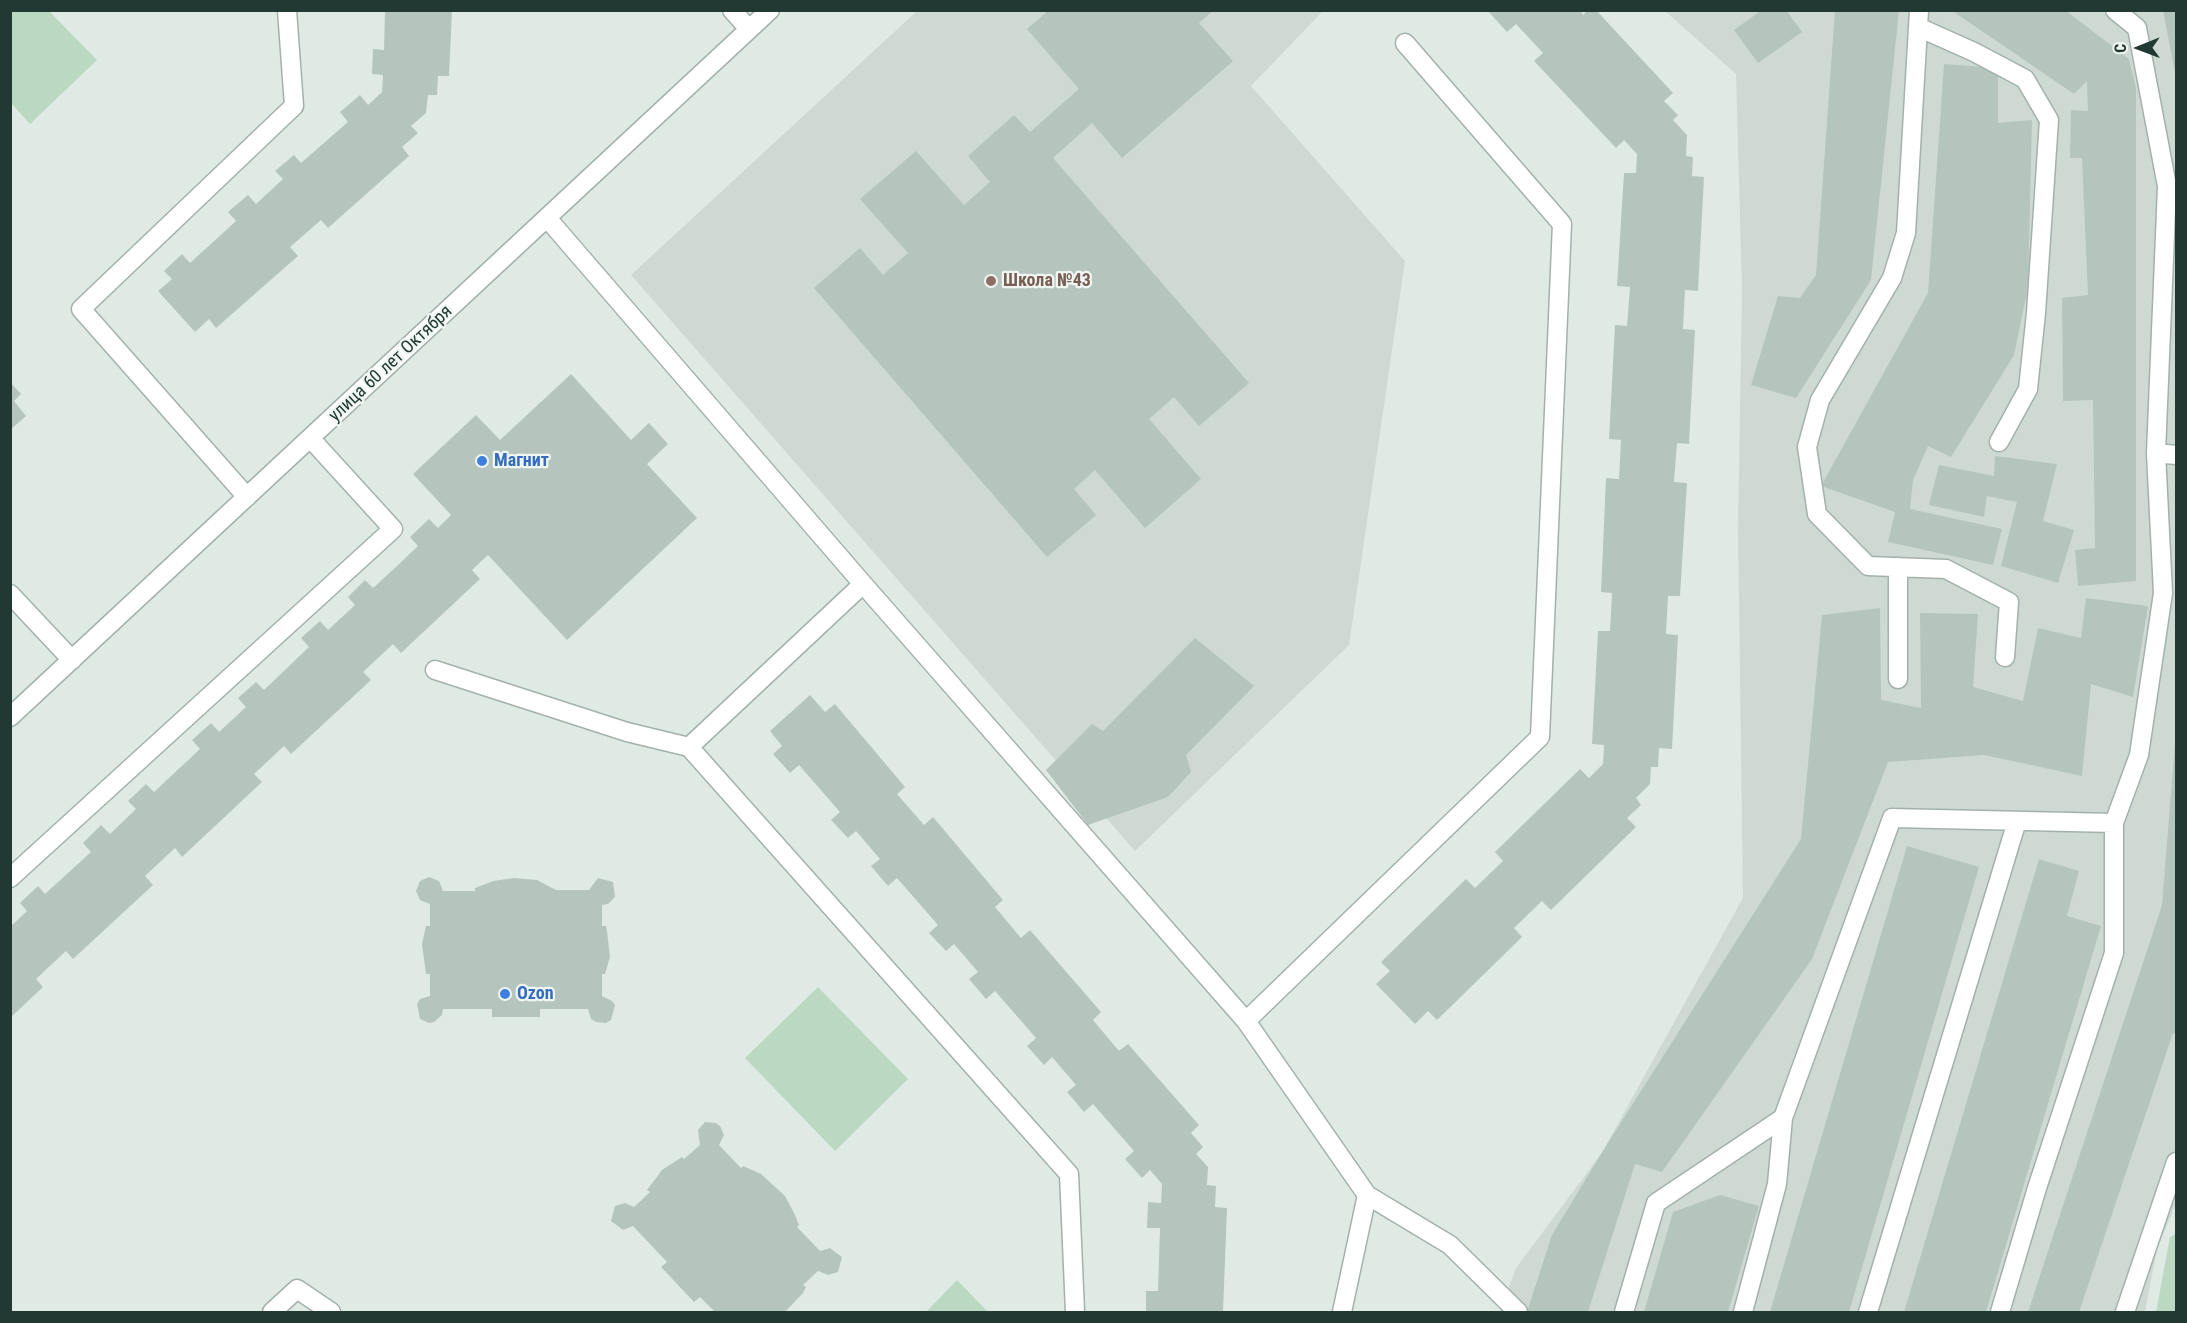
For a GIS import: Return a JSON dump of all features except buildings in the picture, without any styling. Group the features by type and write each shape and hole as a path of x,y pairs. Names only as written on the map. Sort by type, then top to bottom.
{"street":[{"path":"247,497 81,309 294,106 287,10"},
{"path":"732,10 749,29"},
{"name":"улица 60 лет Октября","path":"10,717 770,10"},
{"path":"2000,1312 2037,1188 2114,953 2114,823 2139,755 2163,593 2156,453 2167,186 2137,28 2115,10"},
{"path":"1999,442 2028,388 2036,313 2049,120 2025,79 1918,19 1906,234 1892,278 1820,400 1807,447 1817,514 1868,566 1946,569 2009,602 2005,657"},
{"path":"1246,1021 1540,737 1562,224 1406,43"},
{"path":"547,218 863,584 1246,1021 1367,1195 1450,1245 1518,1312"},
{"path":"10,878 393,529 311,438"},
{"path":"2156,453 2176,455"},
{"path":"1898,679 1899,567"},
{"path":"689,747 863,584"},
{"path":"10,594 72,660"},
{"path":"435,670 627,732 689,747 1069,1174 1075,1312"},
{"path":"1743,1312 1777,1184 1783,1118 1892,818 2114,823"},
{"path":"1868,1312 2017,821"},
{"path":"1624,1312 1656,1203 1783,1118"},
{"path":"2125,1312 2176,1162"},
{"path":"1342,1312 1367,1195"},
{"path":"272,1312 297,1289 331,1312"}],"shaded area":[{"path":"917,11 1323,11 1251,86 1405,261 1349,645 1135,851 631,275"},
{"path":"1665,11 2176,11 2176,1204 2157,1249 2145,1312 1500,1312 1516,1268 1601,1154 1743,898 1738,529 1742,290 1736,74"}],"green space":[{"path":"11,10 49,11 97,60 30,124 11,103"},
{"path":"818,987 908,1079 835,1151 745,1058"},
{"path":"2176,1234 2176,1312 2156,1312 2170,1237"},
{"path":"957,1280 988,1312 926,1312"}],"place":[{"name":"Школа №43","path":"991,281"},
{"name":"Магнит","path":"482,461"},
{"name":"Ozon","path":"505,994"}]}
